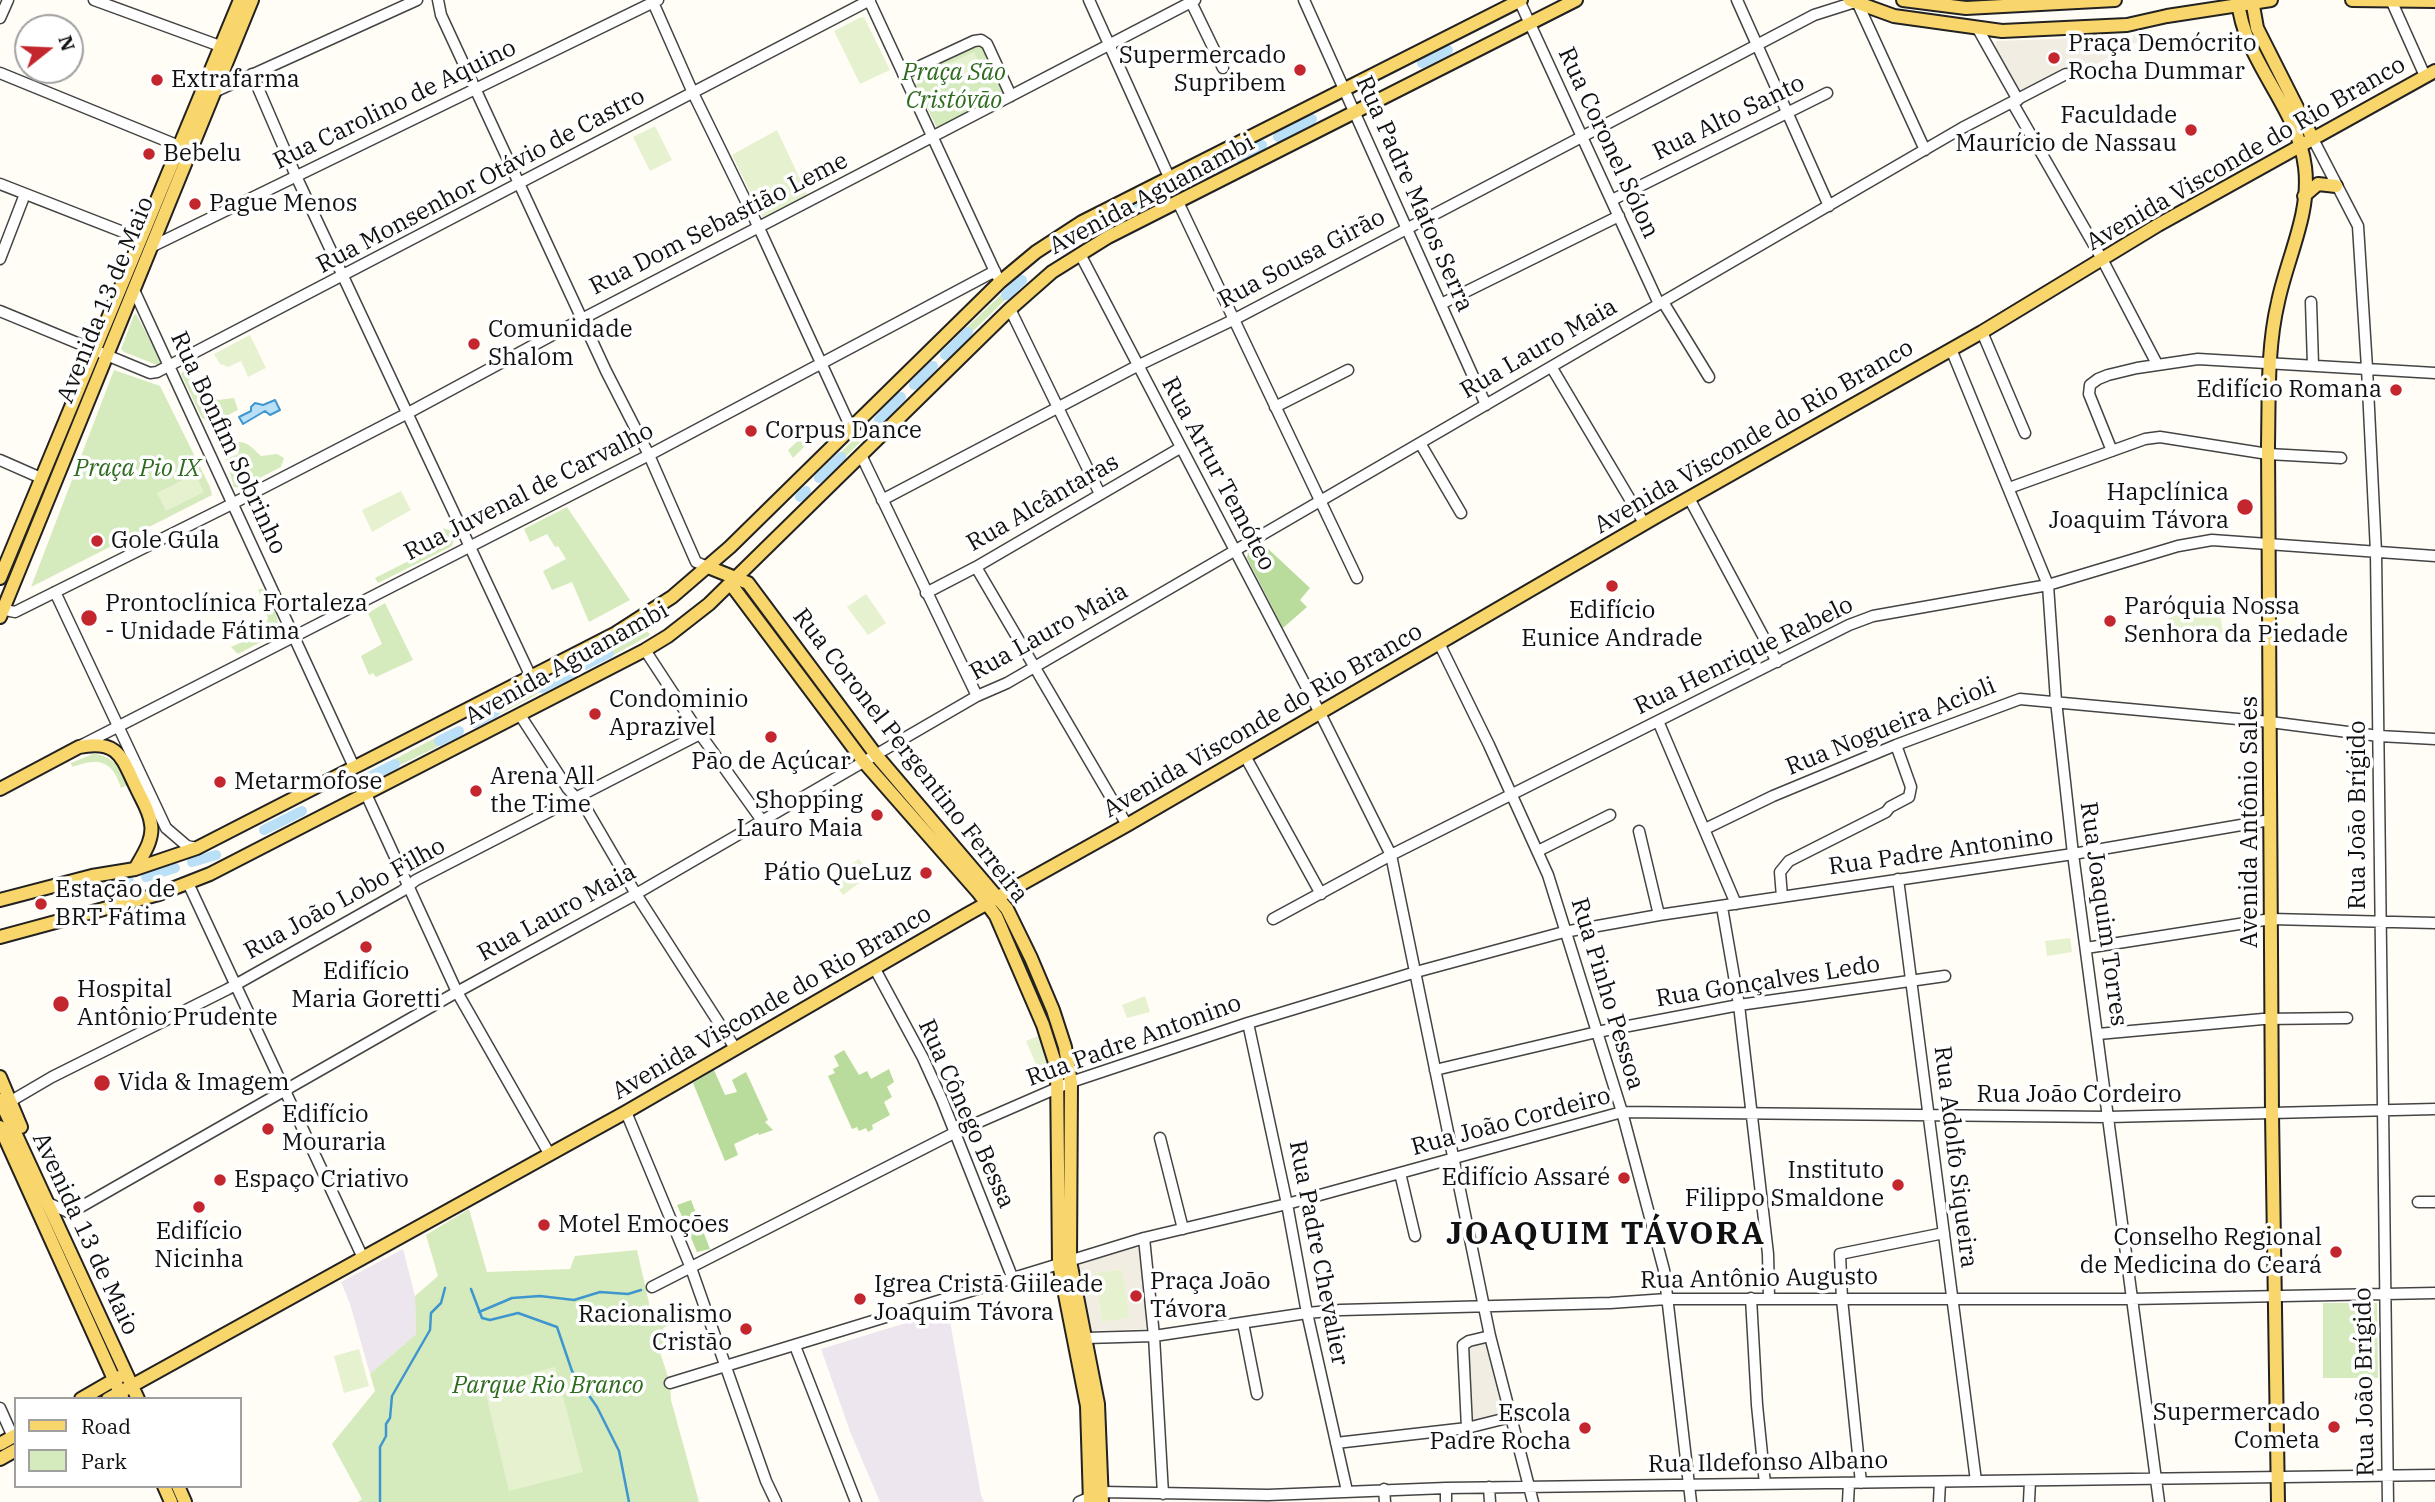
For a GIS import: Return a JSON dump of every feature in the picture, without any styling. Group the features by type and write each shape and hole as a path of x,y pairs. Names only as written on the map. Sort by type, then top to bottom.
{"main road":[{"name":"Avenida 13 de Maio","path":"0,578 41,478 134,290 146,243 179,146 240,0"},
{"name":"Avenida 13 de Maio","path":"1,612 146,243 252,0"},
{"name":"Avenida Aguanambi","path":"0,900 92,876 135,869 197,848 643,618 708,567 851,428 998,277 1082,222 1520,0"},
{"name":"Avenida Aguanambi","path":"0,937 159,894 210,874 645,650 692,618 733,580 1010,309 1052,272 1080,254 1178,202 1576,0"},
{"path":"1903,0 1966,8 2115,0"},
{"path":"1854,2 1894,16 2002,31 2127,25 2238,3 2271,0"},
{"path":"2353,0 2435,1"},
{"path":"2252,1 2257,28 2313,139"},
{"path":"2238,3 2243,27 2301,146"},
{"name":"Avenida Visconde do Rio Branco","path":"88,1397 120,1388 363,1258 626,1112 992,900 1128,825 1644,523 1982,332 2073,279 2102,258 2430,74"},
{"name":"Avenida Antônio Sales","path":"2278,1502 2272,1114 2268,454 2270,363 2277,303 2298,229 2304,196 2305,167 2301,146"},
{"path":"2304,196 2318,184 2336,186"},
{"path":"708,567 733,580"},
{"name":"Rua Coronel Pergentino Ferreira","path":"733,580 870,758 992,900 1007,909 1031,958 1065,1047 1071,1082 1064,1263"},
{"path":"0,789 79,747 100,746 120,754 152,825 150,839 135,869"},
{"name":"Rua Coronel Pergentino Ferreira","path":"992,900 996,916 1051,1047 1057,1069 1064,1263"},
{"name":"Avenida 13 de Maio","path":"0,1077 5,1104 48,1203 120,1388"},
{"name":"Avenida 13 de Maio","path":"0,1127 120,1388"},
{"path":"0,1145 24,1179"},
{"path":"1064,1263 1086,1338 1093,1405 1093,1499"},
{"path":"1064,1263 1093,1405"},
{"path":"0,1459 14,1442"}],"street":[{"path":"0,18 8,0"},
{"path":"94,0 219,46"},
{"path":"214,92 417,0"},
{"path":"438,0 441,15 519,185 606,371 649,455 696,562 708,567"},
{"path":"869,0 998,277"},
{"name":"Rua Monsenhor Otávio de Castro","path":"0,311 150,373 157,372 869,0"},
{"path":"1089,0 1169,177"},
{"name":"Rua Padre Matos Serra","path":"1304,0 1486,405"},
{"name":"Rua Coronel Sólon","path":"1520,0 1661,303 1709,377"},
{"path":"1737,0 1829,206"},
{"path":"654,1 693,93 759,228 851,428"},
{"name":"Rua Carolino de Aquino","path":"146,243 296,176 654,1"},
{"path":"1193,1 1223,68"},
{"name":"Rua Dom Sebastião Leme","path":"1,612 15,612 232,504 1193,1"},
{"path":"2390,1 2430,74"},
{"path":"1854,2 1925,150"},
{"name":"Rua Sousa Girão","path":"882,500 1137,366 1233,320 1814,15 1854,2"},
{"path":"1978,29 2157,364"},
{"path":"904,74 981,40 988,44 1012,96"},
{"path":"0,73 179,146"},
{"path":"252,74 296,176 531,677"},
{"name":"Rua Lauro Maia","path":"48,1203 68,1212 77,1209 457,992 636,894 976,696 1007,683 1925,150 2066,74"},
{"name":"Rua Alto Santo","path":"1612,200 1827,93"},
{"name":"Rua João Brígido","path":"2313,139 2358,226 2367,368 2376,552 2388,1502"},
{"path":"0,184 146,243"},
{"path":"0,259 25,194"},
{"path":"1178,202 1357,578"},
{"path":"1441,304 1619,216"},
{"name":"Rua Artur Temóteo","path":"1080,254 1320,713 1391,855 1490,1336 1533,1502"},
{"name":"Rua Juvenal de Carvalho","path":"79,747 649,455 821,363 951,297 998,277"},
{"name":"Rua Bonfim Sobrinho","path":"134,290 355,767"},
{"path":"2311,302 2313,365"},
{"path":"1010,309 1100,494"},
{"path":"1982,332 2025,433"},
{"name":"Rua Joaquim Torres","path":"1951,349 2048,585 2056,701 2073,854 2159,1502"},
{"path":"2112,452 2088,389 2090,385 2108,375 2157,364 2198,359 2435,373"},
{"path":"1552,368 1644,523"},
{"path":"1275,407 1348,370"},
{"path":"2009,488 2145,439 2160,437 2268,454 2341,458"},
{"path":"1420,443 1461,513"},
{"name":"Rua Alcântaras","path":"926,593 976,567 1180,448"},
{"path":"861,455 976,696"},
{"path":"0,460 41,478"},
{"path":"1689,498 1777,662"},
{"name":"Rua Henrique Rabelo","path":"1273,919 1391,855 1849,625 1873,616 2048,585 2198,542 2225,540 2435,556"},
{"path":"976,567 1128,825"},
{"path":"55,592 166,828 187,846 197,848"},
{"name":"Rua Pinho Pessoa","path":"1439,643 1548,875 1622,1112 1658,1246 1667,1298 1691,1502"},
{"path":"645,650 700,734 763,821"},
{"name":"Rua Nogueira Acioli","path":"1704,829 1773,796 1896,745 2020,699 2270,722 2379,736 2435,739"},
{"path":"520,715 568,789 587,810 636,894 735,1048"},
{"path":"1658,721 1736,904"},
{"name":"Rua João Lobo Filho","path":"5,1104 52,1077 236,985 416,880 700,734"},
{"path":"1782,897 1780,872 1789,861 1886,812 1909,797 1911,787 1896,745"},
{"path":"1245,756 1321,894"},
{"path":"366,794 457,992 550,1154"},
{"path":"1538,851 1610,815"},
{"name":"Rua Padre Antonino","path":"652,1287 956,1132 1058,1087 1248,1023 1416,972 1564,932 1659,915 2073,854 2270,820"},
{"path":"1639,831 1659,915"},
{"name":"Rua Adolfo Siqueira","path":"1898,879 1976,1481"},
{"path":"188,883 363,1258"},
{"path":"1722,907 1739,1005 1768,1254 1769,1298"},
{"path":"2086,948 2271,919 2435,923"},
{"name":"Rua Cônego Bessa","path":"875,969 923,1058 956,1132 1013,1279"},
{"name":"Rua Gonçalves Ledo","path":"1435,1070 1597,1031 1739,1005 1945,976"},
{"path":"2098,1034 2272,1019 2347,1018"},
{"name":"Rua Padre Chevalier","path":"1248,1023 1287,1204 1307,1313 1347,1491"},
{"name":"Rua João Cordeiro","path":"670,1383 1144,1238 1287,1204 1622,1112 2108,1117 2435,1109"},
{"path":"626,1112 691,1268 766,1481 776,1502"},
{"path":"1160,1138 1183,1229"},
{"path":"1400,1173 1415,1236"},
{"path":"2418,1202 2435,1202"},
{"path":"1861,1483 1842,1299 1840,1254 1944,1233"},
{"path":"1144,1238 1154,1336 1163,1494"},
{"name":"Rua Antônio Augusto","path":"1086,1338 1154,1336 1307,1313 1667,1298 2131,1299 2435,1293"},
{"path":"1751,1298 1765,1484"},
{"path":"1242,1323 1256,1394"},
{"path":"1466,1428 1463,1345 1490,1336"},
{"path":"795,1346 856,1502"},
{"path":"0,1408 14,1439"},
{"path":"1336,1443 1466,1428 1511,1417"},
{"name":"Rua Ildefonso Albano","path":"1093,1499 1163,1494 1268,1499 1347,1491 1489,1487 2435,1475"},
{"path":"2029,1502 2030,1481"},
{"path":"1939,1502 1940,1482"},
{"path":"1848,1502 1849,1483"},
{"path":"1489,1487 1490,1502"},
{"path":"1446,1488 1446,1502"},
{"path":"1384,1489 1385,1502"}],"shaded area":[{"name":"Praça Demócrito Rocha Dummar","path":"2151,30 2152,34 2072,77 2066,66 2026,90 2016,91 1995,49 1996,41 2109,37 2110,42 2124,41 2133,38 2133,35"},
{"name":"Praça João Távora","path":"1136,1247 1141,1250 1147,1326 1145,1329 1091,1331 1079,1270 1083,1262","holes":["1122,1269 1130,1317 1102,1322 1094,1273"]},
{"path":"403,1249 415,1296 416,1334 370,1374 341,1282"},
{"path":"948,1310 984,1502 880,1502 851,1434 821,1349"},
{"path":"1485,1342 1503,1414 1471,1421 1469,1349 1471,1345"}],"green space":[{"path":"864,17 890,70 860,84 834,31"},
{"name":"Praça São Cristóvão","path":"981,42 1006,91 937,128 911,75"},
{"path":"974,52 982,68 955,82 946,65"},
{"path":"655,126 672,160 650,171 633,137"},
{"path":"777,130 808,196 763,218 732,155"},
{"path":"1004,292 1008,297 970,334 965,329"},
{"path":"136,314 160,359 160,364 121,349"},
{"path":"250,335 266,368 248,377 241,361 228,367 220,364 214,354"},
{"name":"Praça Pio IX","path":"114,370 160,386 212,495 31,587"},
{"path":"183,370 218,400 234,398 238,410 216,420 202,418 181,374"},
{"path":"877,417 881,422 843,459 839,454"},
{"path":"818,422 823,428 793,458 788,450"},
{"path":"235,444 247,444 261,456 277,454 284,458 281,467 240,488 234,487 226,459 238,454 239,450"},
{"path":"195,474 204,492 166,511 157,493"},
{"path":"401,491 411,510 372,532 362,510"},
{"path":"567,507 630,600 589,622 572,582 552,590 543,571 566,559 558,546 555,547 547,534 530,542 524,529"},
{"path":"443,528 451,531 454,539 452,546 378,583 375,578 448,541"},
{"path":"1263,544 1310,588 1300,600 1307,607 1283,628 1247,558 1248,553"},
{"path":"258,589 263,589 272,605 278,629 276,634 238,654 231,647 263,633 268,618"},
{"path":"866,594 886,623 868,635 847,607"},
{"path":"2218,600 2223,633 2173,641 2167,608"},
{"path":"385,603 413,660 376,677 373,673 369,675 361,656 382,644 368,613"},
{"path":"645,628 650,635 610,657 607,650"},
{"path":"540,684 543,691 496,716 492,708"},
{"path":"437,737 441,745 396,767 393,760"},
{"path":"93,754 106,757 115,763 128,785 121,788 113,771 103,763 89,762 72,767 71,763"},
{"path":"859,859 870,875 843,895 831,878"},
{"path":"2070,938 2072,952 2047,956 2045,941"},
{"path":"1145,996 1150,1012 1127,1018 1122,1005"},
{"path":"1038,1036 1047,1063 1037,1067 1026,1041"},
{"path":"844,1050 859,1075 867,1071 871,1079 889,1069 894,1082 887,1087 892,1097 884,1102 890,1115 872,1125 873,1129 868,1132 866,1128 859,1131 857,1127 852,1129 828,1076 835,1073 833,1069 839,1066 834,1056"},
{"path":"714,1070 725,1095 737,1092 732,1080 746,1072 768,1120 765,1122 773,1130 759,1135 758,1133 734,1144 738,1155 725,1161 693,1083"},
{"path":"691,1200 710,1249 697,1252 677,1205"},
{"name":"Parque Rio Branco","path":"469,1209 487,1272 570,1269 575,1256 637,1250 652,1316 665,1315 669,1325 663,1328 668,1341 658,1346 670,1383 671,1400 699,1502 358,1502 362,1499 332,1444 375,1391 370,1374 416,1334 415,1296 438,1276 426,1235"},
{"path":"1123,1269 1130,1318 1102,1322 1094,1273"},
{"path":"2323,1303 2377,1303 2378,1378 2323,1378"},
{"path":"359,1349 369,1386 344,1393 334,1356"},
{"path":"555,1367 583,1472 509,1491 484,1386"}],"water":[{"path":"275,400 280,410 270,415 265,411 243,424 239,417 251,411 255,403 263,405"}],"waterway":[{"path":"1422,63 1448,50"},
{"path":"1278,137 1312,119"},
{"path":"1238,157 1262,145"},
{"path":"1194,179 1222,165"},
{"path":"1121,216 1145,203"},
{"path":"1083,236 1105,224"},
{"path":"1060,250 1068,245"},
{"path":"1006,295 1022,280"},
{"path":"945,355 968,332"},
{"path":"914,385 933,366"},
{"path":"879,420 901,397"},
{"path":"819,478 841,457"},
{"path":"800,497 806,491"},
{"path":"585,665 609,653"},
{"path":"542,688 570,674"},
{"path":"474,723 495,712"},
{"path":"439,741 459,731"},
{"path":"349,787 395,764"},
{"path":"264,830 302,811"},
{"path":"192,862 216,855"},
{"path":"146,877 175,868"},
{"path":"107,886 129,881"},
{"path":"380,1502 380,1447 386,1436 392,1396 430,1330 431,1313 441,1303 445,1288"},
{"path":"471,1289 482,1318 490,1320 518,1313 557,1327 572,1371 597,1407 619,1451 629,1502"},
{"path":"479,1312 512,1298 540,1296 574,1300 600,1292 628,1294 641,1290"}],"place":[{"name":"Praça Demócrito Rocha Dummar","path":"2054,58"},
{"name":"Supermercado Supribem","path":"1300,70"},
{"name":"Extrafarma","path":"157,80"},
{"name":"Faculdade Maurício de Nassau","path":"2191,130"},
{"name":"Bebelu","path":"149,154"},
{"name":"Pague Menos","path":"195,204"},
{"name":"Comunidade Shalom","path":"474,344"},
{"name":"Edifício Romana","path":"2396,390"},
{"name":"Corpus Dance","path":"751,431"},
{"name":"Hapclínica Joaquim Távora","path":"2245,507"},
{"name":"Gole Gula","path":"97,541"},
{"name":"Edifício Eunice Andrade","path":"1612,586"},
{"name":"Prontoclínica Fortaleza - Unidade Fátima","path":"89,618"},
{"name":"Paróquia Nossa Senhora da Piedade","path":"2110,621"},
{"name":"Condominio Aprazivel","path":"595,714"},
{"name":"Pão de Açúcar","path":"771,737"},
{"name":"Metarmofose","path":"220,782"},
{"name":"Arena All the Time","path":"476,791"},
{"name":"Shopping Lauro Maia","path":"877,815"},
{"name":"Pátio QueLuz","path":"926,873"},
{"name":"Estação de BRT Fátima","path":"41,904"},
{"name":"Edifício Maria Goretti","path":"366,947"},
{"name":"Hospital Antônio Prudente","path":"61,1004"},
{"name":"Vida & Imagem","path":"102,1083"},
{"name":"Edifício Mouraria","path":"268,1129"},
{"name":"Edifício Assaré","path":"1624,1178"},
{"name":"Espaço Criativo","path":"220,1180"},
{"name":"Instituto Filippo Smaldone","path":"1898,1185"},
{"name":"Edifício Nicinha","path":"199,1207"},
{"name":"Motel Emoções","path":"544,1225"},
{"name":"Conselho Regional de Medicina do Ceará","path":"2336,1252"},
{"name":"Praça João Távora","path":"1136,1296"},
{"name":"Igrea Cristã Giileade Joaquim Távora","path":"860,1299"},
{"name":"Racionalismo Cristão","path":"746,1329"},
{"name":"Supermercado Cometa","path":"2334,1427"},
{"name":"Escola Padre Rocha","path":"1585,1428"}],"district":[{"name":"JOAQUIM TÁVORA","path":"1606,1235"}]}
